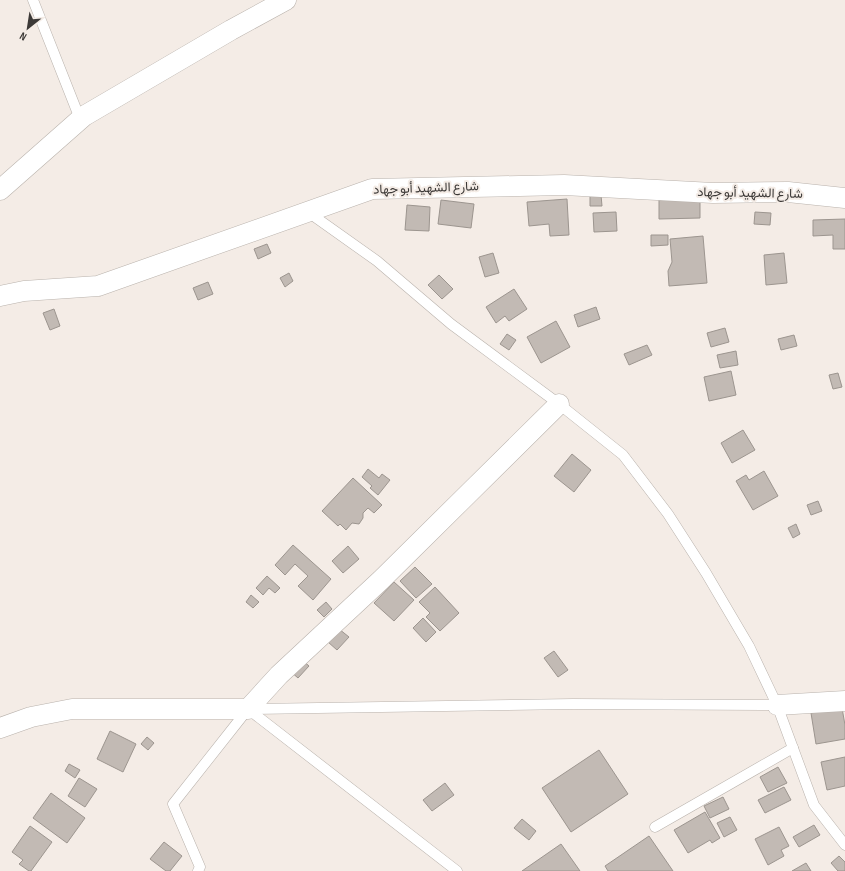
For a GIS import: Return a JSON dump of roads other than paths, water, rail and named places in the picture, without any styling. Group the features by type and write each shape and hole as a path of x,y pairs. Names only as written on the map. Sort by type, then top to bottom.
{"street":[{"path":"0,190 80,119 231,30 286,0"},
{"name":"شارع الشهيد أبو جهاد","path":"0,296 24,291 98,286 372,189 564,185 713,193 788,192 845,198"},
{"path":"0,728 31,718 72,710 248,709 279,675 381,580 559,404"},
{"path":"777,705 845,701"}],"lane":[{"path":"34,0 80,119"},
{"path":"307,211 377,261 451,324 559,404 622,455 668,514 706,572 749,646 777,705 814,805 845,845"},
{"path":"248,709 573,704 777,705"},
{"path":"198,871 200,867 173,804 248,709"},
{"path":"248,709 457,871"},
{"path":"655,827 793,748"}]}
